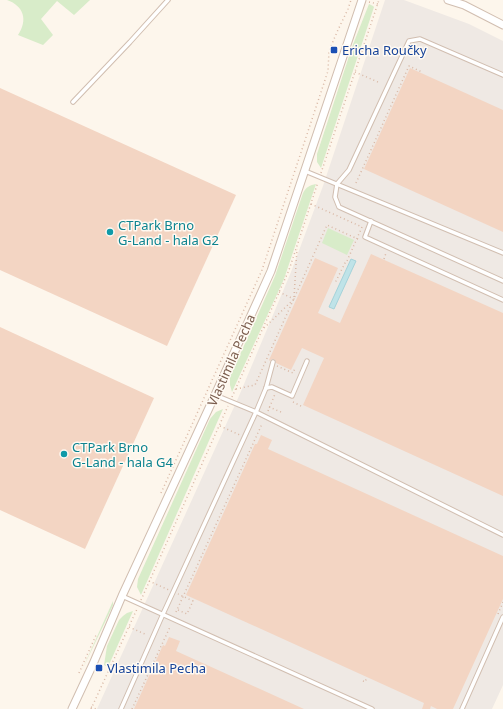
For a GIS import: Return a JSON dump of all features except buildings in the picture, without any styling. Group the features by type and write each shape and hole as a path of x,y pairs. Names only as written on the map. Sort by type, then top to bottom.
{"street":[{"name":"Vlastimila Pecha","path":"72,709 122,596 271,271 362,0"},
{"path":"448,0 465,3 503,25"}],"lane":[{"path":"73,102 168,0"},
{"path":"503,74 420,38 408,41 349,170 337,184 335,197 339,207 503,280"},
{"path":"305,170 503,253"},
{"path":"371,221 365,237 503,300"},
{"path":"266,388 272,387 292,396 307,361"},
{"path":"121,709 256,412 266,388 272,363"},
{"path":"215,394 256,412 503,535"},
{"path":"122,596 372,709"},
{"path":"462,709 503,617"}],"path":[{"path":"161,493 262,270 328,71 329,51 351,0"},
{"path":"362,0 378,4"},
{"path":"96,709 91,708 279,292 297,245 379,0"},
{"path":"356,183 409,66 422,72"},
{"path":"355,72 378,82"},
{"path":"311,204 362,227 347,261 335,283"},
{"path":"255,384 295,300 327,225 363,242"},
{"path":"263,329 295,300 297,245"},
{"path":"384,259 387,253"},
{"path":"279,292 295,300"},
{"path":"272,363 293,373 295,368"},
{"path":"236,389 255,384 260,386"},
{"path":"268,411 275,394"},
{"path":"269,407 281,412"},
{"path":"178,594 183,596 188,597 194,601 187,614 177,611 183,596 262,424"},
{"path":"220,425 240,435"},
{"path":"149,581 170,590"},
{"path":"128,627 149,636"},
{"path":"132,709 170,627"},
{"path":"79,673 99,630"},
{"path":"363,681 365,682 367,677"}],"shaded area":[{"path":"385,0 404,0 469,24 503,41 503,685 492,709 97,709 239,396 291,272 323,186"}],"green space":[{"path":"7,0 90,0 74,15 57,1 41,19 53,35 43,45 18,35 23,24 23,14 17,6"},
{"path":"369,4 374,7 321,168 317,162 317,154 352,47"},
{"path":"316,184 284,279 232,392 230,377 275,276 303,193 305,189"},
{"path":"328,228 354,240 347,255 322,243"},
{"path":"223,409 141,595 137,587 138,579 210,419 216,412"},
{"path":"113,601 113,605 82,670"},
{"path":"133,611 108,667 104,665 107,646 119,620 127,613"}],"water":[{"path":"351,259 356,261 334,309 329,307"}],"place":[{"name":"Ericha Roučky","path":"334,50"},
{"name":"CTPark Brno G-Land - hala G2","path":"110,232"},
{"name":"CTPark Brno G-Land - hala G4","path":"64,454"},
{"name":"Vlastimila Pecha","path":"99,668"}]}
